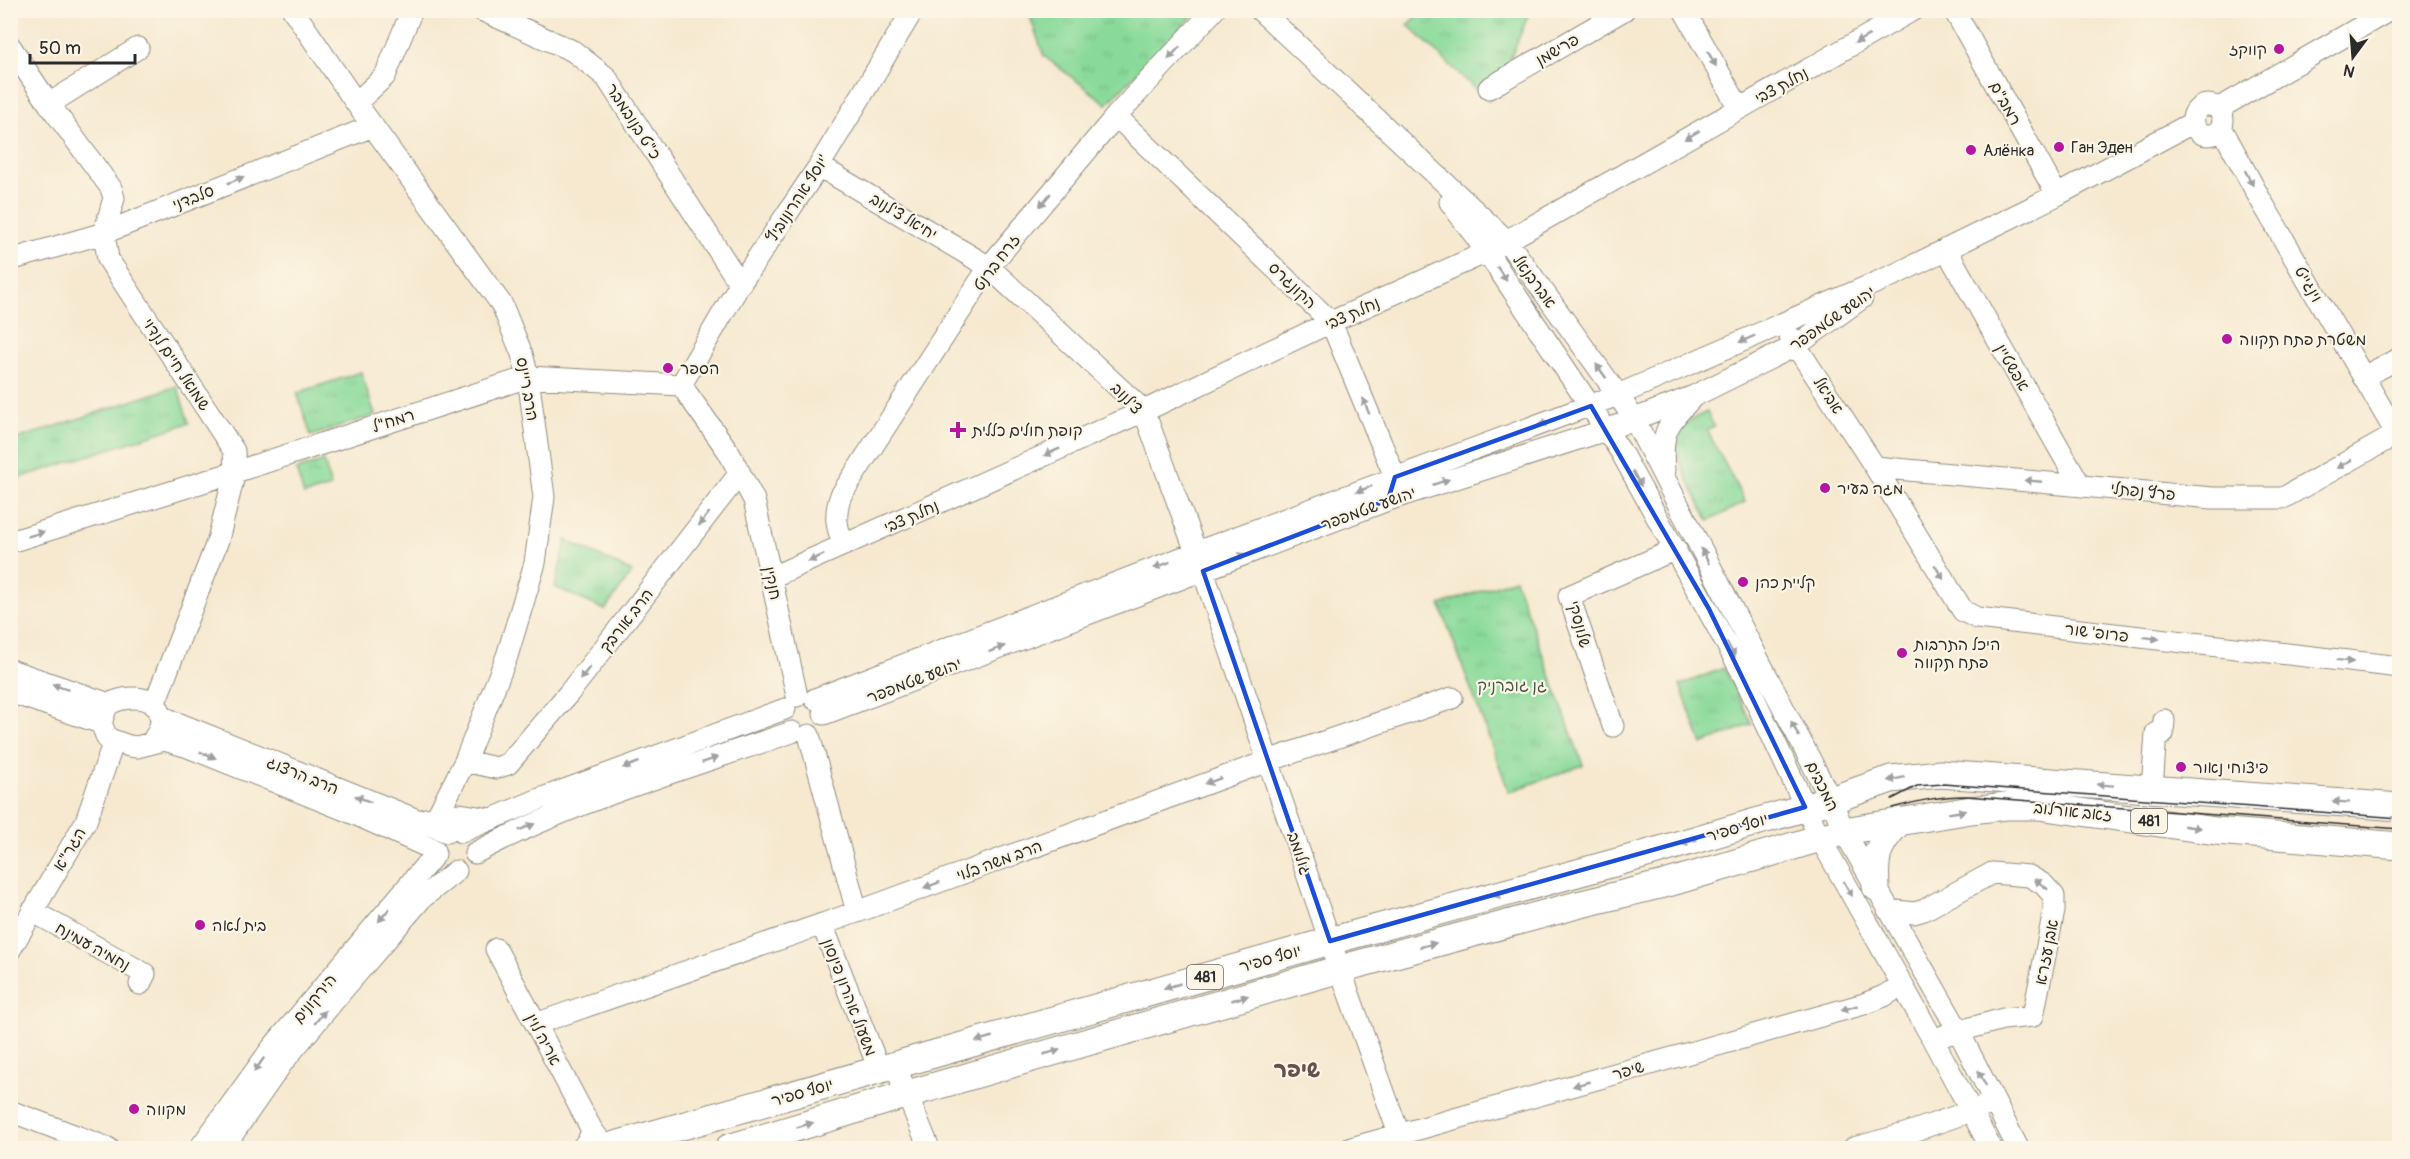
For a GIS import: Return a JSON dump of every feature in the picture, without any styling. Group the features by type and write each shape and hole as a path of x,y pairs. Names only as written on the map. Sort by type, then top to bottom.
{"main road":[{"name":"זאב אורלוב","path":"1831,800 1891,779 1940,774 2400,807"},
{"name":"יוסף ספיר","path":"596,1144 887,1067 1831,800"},
{"name":"זאב אורלוב","path":"1832,834 1899,821 2006,806 2038,806 2216,831 2400,846"},
{"path":"1882,898 1875,861 1884,838 1899,821"},
{"name":"יוסף ספיר","path":"729,1149 908,1094 1340,969 1668,883 1832,834"}],"street":[{"name":"הרב ריינס","path":"293,10 356,103 502,305 522,354 528,377 544,497 535,563 507,657 441,826"},
{"path":"356,103 385,76 412,10"},
{"name":"כ\"ט בנובמבר","path":"481,10 573,51 606,77 740,284"},
{"name":"יוסף אהרונוביץ'","path":"681,385 740,284 819,166 913,10"},
{"name":"זרח ברנט","path":"843,545 836,520 836,507 841,495 989,267 1116,116 1214,10"},
{"name":"אברבנאל","path":"1260,10 1507,241 1634,419"},
{"name":"פרישמן","path":"1489,88 1624,10"},
{"path":"1684,10 1739,108"},
{"name":"נחלת צבי","path":"772,577 1144,411 1331,322 1487,252 1913,10"},
{"name":"רמב\"ם","path":"1954,10 2057,195"},
{"path":"2219,118 2390,10"},
{"name":"שמואל חיים לנדוי","path":"10,46 111,189 114,198 104,233 108,259 159,339 231,442 236,460 218,540 157,711"},
{"path":"49,104 138,48"},
{"name":"הקונגרס","path":"1116,116 1331,322 1395,477"},
{"name":"יהושע שטמפפר","path":"1199,562 1395,477 1618,395 1896,274 2057,195 2194,122 2195,128 2204,134 2214,134 2219,118"},
{"name":"וינגייט","path":"2219,118 2264,207 2398,438"},
{"name":"סלבדני","path":"10,260 104,233 373,126"},
{"name":"אברבנאל","path":"1418,159 1487,252 1606,430"},
{"name":"יחיאל צ'לנוב","path":"819,166 989,267"},
{"name":"אפשטיין","path":"1946,249 2080,485"},
{"name":"צ'לנוב","path":"989,267 1144,411 1199,562"},
{"name":"יהושע שטמפפר","path":"441,826 491,819 1199,562 1606,430 1694,396 1797,345 1896,274"},
{"name":"אביאל","path":"1781,324 1797,345 1875,467"},
{"path":"2363,377 2400,358"},
{"name":"רמח\"ל","path":"10,542 528,377 681,385"},
{"path":"681,385 740,473"},
{"path":"1664,477 1662,447 1664,434 1674,416 1694,396"},
{"name":"המכבים","path":"1634,419 1831,800 1832,834 1902,985 1972,1110 1991,1149"},
{"name":"המכבים","path":"1606,430 1676,549 1752,692 1805,807 1832,834 1882,898 1958,1030 2018,1149"},
{"name":"פרץ נפתלי","path":"1875,467 2212,498 2283,498 2398,438"},
{"name":"פרופ' שור","path":"1875,467 1963,611 1977,618 2400,667"},
{"name":"הרב אורבך","path":"465,761 496,768 508,764 569,693 740,473"},
{"name":"חנקין","path":"740,473 754,500 805,704 786,724 801,733"},
{"path":"1388,500 1395,477"},
{"path":"188,487 203,488 210,494 216,511 218,540"},
{"name":"שלונסקי","path":"1613,726 1569,596 1676,549"},
{"name":"גולומב","path":"1199,562 1401,1142"},
{"path":"10,670 105,713"},
{"path":"10,692 105,713"},
{"name":"הרב הרצוג","path":"105,713 119,699 139,697 157,711 441,826"},
{"name":"הרב משה בלוי","path":"544,1021 857,912 1268,761 1452,698"},
{"path":"491,819 460,814 441,826 435,852 441,865 456,871 469,865 475,853 563,811 820,727 805,704"},
{"path":"152,742 160,728 157,711"},
{"path":"105,713 107,738 114,741"},
{"path":"2152,789 2156,733 2163,734 2164,720"},
{"path":"801,733 857,912"},
{"name":"הרב הרצוג","path":"114,741 137,747 164,740 188,747 395,832 435,852"},
{"name":"הגר\"א","path":"10,950 86,821 114,741"},
{"path":"441,826 472,840 475,853"},
{"path":"395,832 412,859 414,874 411,882"},
{"name":"הירקונים","path":"200,1149 272,1048 435,852"},
{"name":"הירקונים","path":"223,1149 283,1062 347,985 422,898 456,871"},
{"name":"אבן עזרא","path":"1882,898 1914,913 1924,910 1992,873 2030,876 2043,884 2054,896 2054,911 2033,1016 2003,1019 1932,1038"},
{"name":"נחמיה עמינח","path":"32,912 145,975 140,984"},
{"name":"משעול אהרון פינסון","path":"822,924 887,1067 908,1094 929,1149"},
{"name":"אריה לוין","path":"496,949 596,1144"},
{"name":"שיפר","path":"1352,1149 1401,1142 1864,1004 1902,985"},
{"path":"1854,1149 1905,1134 1995,1102"},
{"path":"10,1111 108,1149"}],"highlighted area":[{"path":"1591,406 1709,609 1805,807 1330,941 1203,571 1388,500 1395,477"}],"green space":[{"path":"1028,10 1197,11 1107,104 1044,56"},
{"path":"1423,11 1530,11 1508,64 1488,101 1408,25"},
{"path":"361,372 375,415 311,436 297,393"},
{"path":"177,386 189,423 16,479 11,464 11,441"},
{"path":"1707,412 1714,426 1707,430 1745,502 1709,521 1681,465 1676,442 1677,434 1682,426"},
{"path":"324,461 331,487 304,495 296,470"},
{"path":"566,540 632,572 605,610 555,587"},
{"name":"גן גוברניק","path":"1515,579 1583,765 1509,792 1440,605"},
{"path":"1724,668 1752,724 1702,744 1680,685"}],"tram line":[{"path":"1892,799 1917,786 1943,784 2400,818"},
{"path":"1892,808 1929,799 1966,796 2400,829"}],"place":[{"name":"קווקז","path":"2279,49"},
{"name":"Ган Эден","path":"2059,147"},
{"name":"Алёнка","path":"1971,150"},
{"name":"משטרת פתח תקווה","path":"2227,339"},
{"name":"הספר","path":"668,368"},
{"name":"קופת חולים כללית","path":"958,430"},
{"name":"מגה בעיר","path":"1825,488"},
{"name":"קליית כהן","path":"1743,582"},
{"name":"היכל התרבות פתח תקווה","path":"1902,653"},
{"name":"פיצוחי נאור","path":"2181,767"},
{"name":"בית לאה","path":"200,925"},
{"name":"מקווה","path":"134,1109"}],"district":[{"name":"שיפר","path":"1297,1069"}]}
